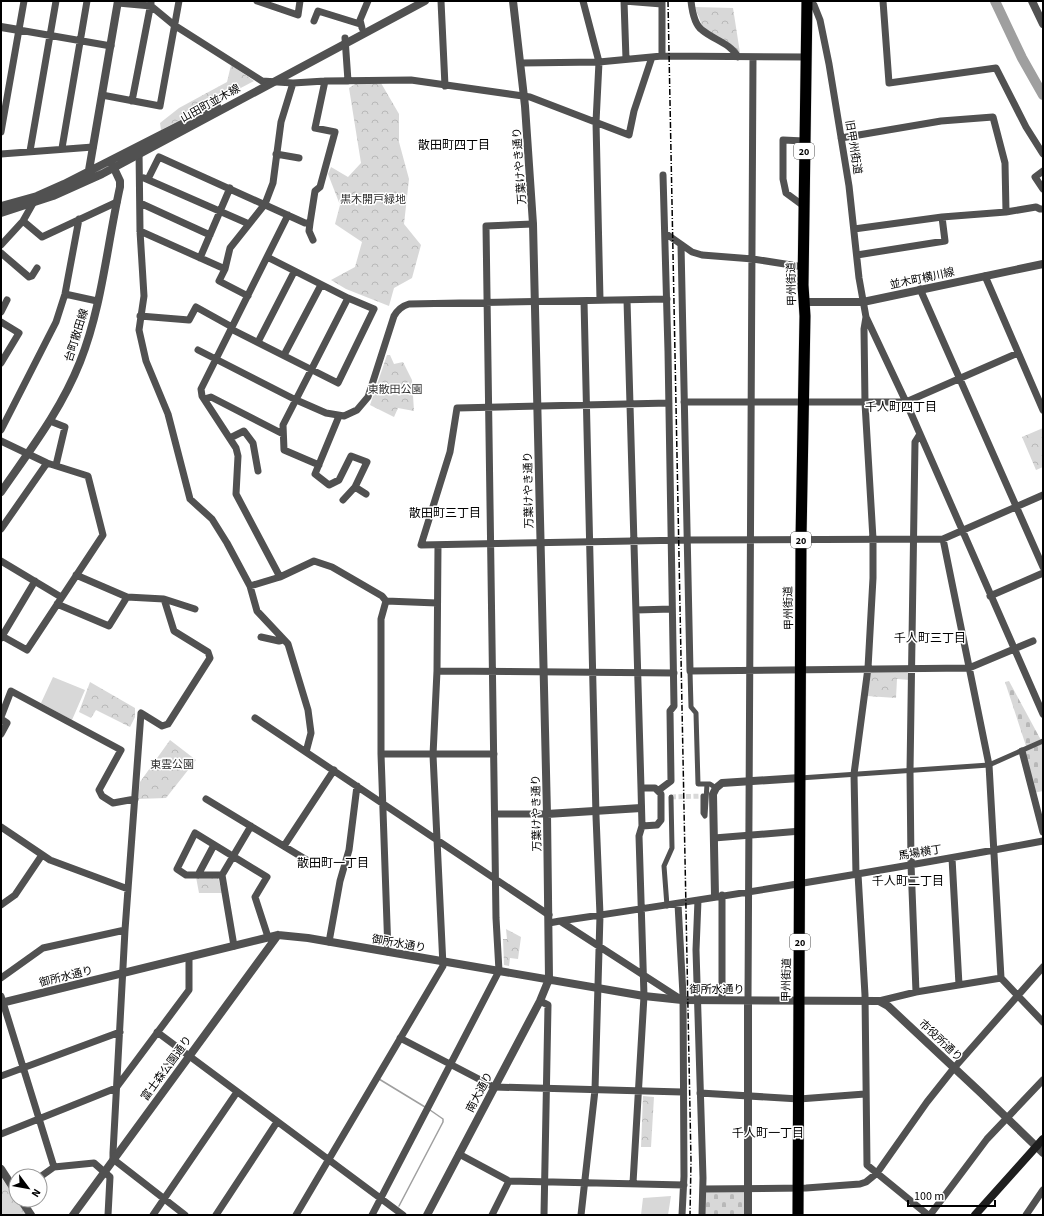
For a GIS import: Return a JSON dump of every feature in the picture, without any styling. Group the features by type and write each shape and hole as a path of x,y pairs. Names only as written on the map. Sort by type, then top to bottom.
{"highway":[{"name":"甲州街道","path":"798,1215 801,831 800,778 802,670 801,539 805,207 804,141 808,1"}],"main road":[{"path":"975,1215 1043,1139"}],"street":[{"path":"1,132 24,1"},
{"path":"30,151 56,1"},
{"path":"62,148 87,1"},
{"path":"102,95 160,106 179,1"},
{"path":"257,1 298,15 300,1"},
{"path":"314,21 318,11 362,29 368,1"},
{"name":"山田町並木線","path":"1,213 36,200 88,177 139,151 271,83 345,41 362,29 415,1"},
{"name":"山田町並木線","path":"362,29 426,1"},
{"path":"441,1 445,86"},
{"name":"万葉けやき通り","path":"513,1 521,63 534,224 534,302 538,406 549,979"},
{"path":"583,1 599,62 596,122 600,300"},
{"path":"626,59 624,1 662,3 662,56"},
{"path":"691,1 698,24 702,30 734,51 738,57"},
{"name":"旧甲州街道","path":"808,1 814,5 820,20 841,138 866,317"},
{"path":"883,1 889,83 996,68 1026,127 1043,154"},
{"path":"1032,1 1043,24"},
{"path":"88,177 118,2 151,3 174,25 262,81 271,83 293,83 348,80 411,80 524,97 629,135 634,111 652,57"},
{"path":"132,101 151,3"},
{"path":"1,27 111,46"},
{"path":"345,41 348,80"},
{"name":"山田町並木線","path":"207,115 262,81 345,41"},
{"path":"521,63 599,62 662,56 807,57"},
{"path":"748,1215 747,1096 753,57"},
{"path":"314,240 309,231 315,191 320,187 335,132 316,128 325,81"},
{"path":"248,296 220,281 225,269 230,248 265,204 273,183 281,122 293,83"},
{"path":"841,138 942,121 994,117 1005,163 1006,212"},
{"path":"804,141 783,140 783,179 786,193 805,207"},
{"path":"1,154 62,148 93,147"},
{"path":"139,151 140,231 144,296 139,330 146,361 168,414 190,499 212,519 227,543 250,586 257,611 288,644 308,710 311,733 306,752"},
{"path":"276,154 299,158"},
{"path":"148,179 159,156 310,224"},
{"name":"台町散田線","path":"1,492 50,421 68,390 81,361 92,325 117,202 120,181 112,164"},
{"path":"1043,171 1035,177 1043,189"},
{"path":"659,790 670,781 670,711 674,706 672,540 663,175"},
{"path":"140,177 148,179 249,224"},
{"path":"200,258 230,188"},
{"path":"1,245 23,221 36,200"},
{"name":"山田町並木線","path":"1,206 36,200"},
{"path":"23,221 42,237 117,202"},
{"path":"140,203 210,235"},
{"path":"854,229 942,217 1006,212 1036,207 1043,209"},
{"path":"280,577 236,494 238,456 236,448 204,399 201,389 288,215"},
{"path":"857,255 944,241 942,217"},
{"path":"1,430 51,334 65,294 80,219"},
{"path":"372,1215 499,971 496,918 486,226 534,224"},
{"path":"140,231 225,269"},
{"path":"665,233 692,252 702,255 753,259 804,267"},
{"path":"681,245 691,708 696,713 698,784 707,784 716,788"},
{"path":"1,253 29,277 32,276 37,268"},
{"path":"140,316 189,320 196,307 258,342 338,382 374,309 294,272 267,257"},
{"name":"並木町横川線","path":"804,302 863,302 1043,264"},
{"path":"258,342 294,272"},
{"path":"985,276 1043,410"},
{"path":"284,355 321,285"},
{"path":"920,290 961,380 1015,507 1043,567"},
{"path":"65,294 97,301"},
{"path":"319,465 284,450 283,425 294,399 348,298"},
{"path":"198,350 294,399 339,416 351,414 357,410 368,397 394,316 398,309 409,304 667,299"},
{"path":"1,312 8,300"},
{"path":"627,300 642,826 639,836 644,996 633,1183"},
{"path":"581,1215 596,1090 597,988 600,915 592,672 584,301"},
{"path":"866,317 906,402 1043,714"},
{"path":"866,317 864,329 865,403 873,539 868,668 854,774 857,874 864,1001 867,1165 929,1215 986,1139 1043,1080"},
{"path":"1,322 19,333 1,363"},
{"path":"684,402 906,402 961,380 1018,353"},
{"path":"204,399 211,397 283,434"},
{"path":"669,403 457,408 450,452 421,545 672,540 943,539 1043,494"},
{"path":"339,416 315,474 329,485 339,480 351,456 366,462 355,487 343,500"},
{"path":"50,421 65,427 56,465"},
{"path":"230,438 244,431 253,443 258,471"},
{"path":"916,992 911,864 910,771 913,669 915,442 920,434"},
{"path":"1,441 47,463 88,476 103,534 27,650 2,637 35,581"},
{"path":"1,528 47,463"},
{"path":"355,487 366,494"},
{"path":"943,539 989,765 1001,978 1043,1022"},
{"path":"296,1215 443,966 433,755 437,672 438,545"},
{"path":"1,561 35,581 59,600 108,626 127,597"},
{"path":"250,586 280,577 314,562 332,567 382,596 386,600 437,603"},
{"path":"990,596 1043,573"},
{"path":"76,575 127,597 164,600 195,609"},
{"path":"164,600 174,631 208,652 210,658 168,724 162,726 141,713 125,930 124,973 113,1159 185,1215"},
{"path":"386,600 381,619 381,754 384,803 388,952"},
{"path":"636,610 672,609"},
{"path":"261,637 279,641 283,640"},
{"path":"690,671 969,668 1033,641"},
{"path":"437,672 674,673"},
{"path":"1,734 7,723 1,718 11,691 121,750 99,790 102,796 113,803 135,799"},
{"path":"255,718 384,803 496,880 549,919"},
{"path":"722,999 719,896 714,838 713,794 716,788 722,783 989,765 1043,741"},
{"path":"1022,751 1043,832"},
{"path":"381,754 494,754"},
{"path":"284,846 334,770"},
{"path":"703,796 703,813 705,816 707,815 707,784"},
{"path":"329,942 340,881 349,850 357,786"},
{"path":"641,788 655,788 659,790"},
{"path":"642,826 657,825 661,820 661,794 659,790"},
{"path":"667,906 664,866 672,848 671,797"},
{"path":"206,799 310,862"},
{"path":"495,814 547,814 641,808"},
{"path":"234,946 222,874 251,826"},
{"path":"1,827 50,860 91,877 128,889"},
{"path":"714,838 801,831"},
{"path":"222,874 186,875 177,869 195,833 267,877 254,897 268,937"},
{"name":"馬場横丁","path":"549,919 560,921 667,906 719,896 952,858 1043,841"},
{"path":"198,875 214,845"},
{"path":"1,905 14,895 42,855"},
{"path":"952,858 959,985"},
{"path":"698,900 696,950 703,1189 702,1215"},
{"path":"678,904 682,1000 684,1185 682,1215"},
{"path":"560,921 643,973 682,1000"},
{"path":"1,978 43,948 125,930"},
{"name":"御所水通り","path":"2,1001 278,935 329,942 644,996 682,1000 722,999 799,1001"},
{"name":"富士森公園通り","path":"73,1215 278,935"},
{"path":"1,1134 116,1088 189,990 189,957"},
{"path":"703,1189 798,1188 860,1184 866,1182 877,1173 927,1102 954,1068 1043,967"},
{"path":"799,1001 879,1001 916,992 1001,978"},
{"name":"南大通り","path":"427,1215 540,1001 549,979"},
{"path":"2,1001 40,1118 54,1167"},
{"path":"540,1001 548,1005 548,1088 544,1215"},
{"name":"市役所通り","path":"879,1001 888,1006 1007,1117 1043,1153"},
{"path":"1,1076 120,1032"},
{"path":"157,1032 190,1055 237,1092 403,1215"},
{"path":"400,1038 494,1087 682,1092"},
{"path":"152,1215 237,1092"},
{"path":"700,1093 799,1099 865,1094"},
{"path":"216,1215 277,1122"},
{"path":"459,1154 509,1181 684,1185"},
{"path":"48,1171 54,1167 94,1163 110,1177 108,1215"},
{"path":"1,1169 8,1180"},
{"path":"492,1215 509,1181"},
{"path":"1026,1215 1043,1190"}],"green space":[{"path":"695,7 733,8 740,53 703,28"},
{"path":"231,65 254,81 161,130 160,123 179,108 227,82"},
{"name":"黒木開戸緑地","path":"360,81 381,83 399,114 399,142 409,179 404,224 421,245 412,278 394,288 389,306 346,289 331,280 355,267 362,242 335,224 340,205 328,174 331,167 348,177 361,163 349,88"},
{"name":"東散田公園","path":"387,355 390,355 394,364 403,362 412,380 414,411 398,408 394,417 370,405"},
{"path":"1043,428 1043,467 1036,470 1022,437"},
{"path":"871,670 906,671 910,674 910,680 897,679 896,698 867,696"},
{"path":"53,677 85,690 72,720 41,703"},
{"path":"1009,681 1042,742 1043,741 1043,791 1033,793 1022,751 1027,749 1005,682"},
{"path":"90,682 135,708 135,717 130,727 96,710 91,718 79,712"},
{"name":"東雲公園","path":"170,740 196,760 166,798 138,799 140,782"},
{"path":"196,877 218,877 222,893 199,893"},
{"path":"506,929 521,937 518,959 510,958 509,966 504,965 503,939 507,939"},
{"path":"643,1096 654,1097 651,1147 641,1147"},
{"path":"1,1177 8,1187 8,1208 22,1208 27,1215 1,1215"},
{"path":"748,1189 748,1215 703,1215 705,1192"},
{"path":"671,1196 668,1215 641,1215 643,1198"},
{"path":"1,1198 8,1205 8,1208 12,1208 19,1215 1,1215"}],"waterway":[{"path":"995,1 1022,58 1043,95"},
{"path":"379,1079 425,1107"},
{"path":"399,1206 443,1122 443,1119 430,1110"}],"tunnel":[{"path":"671,797 703,796"}],"railway":[{"path":"668,1 691,1161 690,1215"}],"district":[{"name":"散田町四丁目","path":"454,145"},
{"name":"千人町四丁目","path":"901,407"},
{"name":"散田町三丁目","path":"445,513"},
{"name":"千人町三丁目","path":"930,638"},
{"name":"散田町一丁目","path":"333,863"},
{"name":"千人町二丁目","path":"908,881"},
{"name":"千人町一丁目","path":"768,1133"}]}
